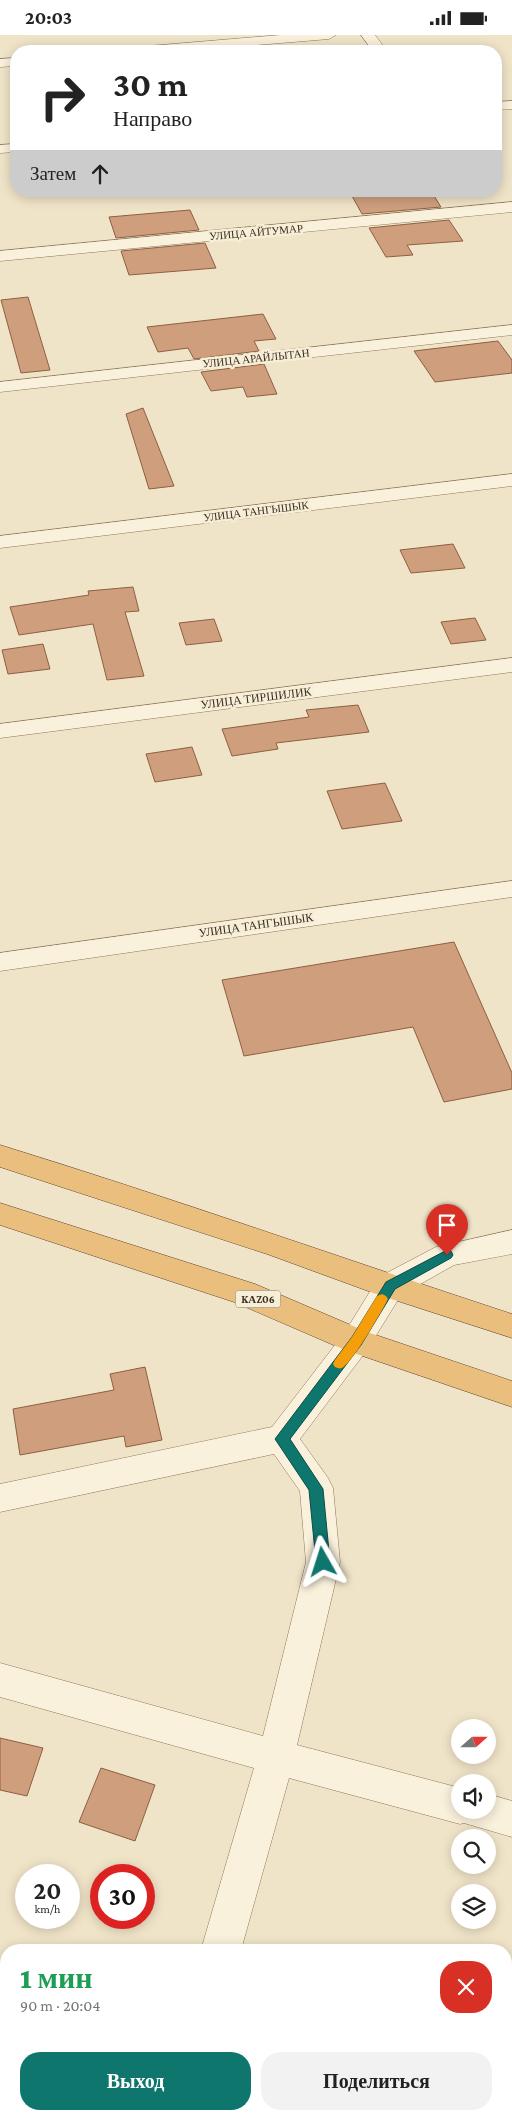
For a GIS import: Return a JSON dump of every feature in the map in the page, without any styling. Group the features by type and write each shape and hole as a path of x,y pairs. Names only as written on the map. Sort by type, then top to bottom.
{"highway":[{"path":"0,1156 278,1246 390,1286 512,1325"},
{"name":"KАZ06","path":"0,1214 244,1293 356,1341 512,1394"}],"street":[{"path":"210,45 329,35"},
{"path":"501,197 511,209"},
{"name":"УЛИЦА АЙТУМАР","path":"0,256 511,209"},
{"name":"УЛИЦА АРАЙЛЫТАН","path":"0,387 512,330"},
{"name":"УЛИЦА ТАНГЫШЫК","path":"0,542 512,480"},
{"name":"УЛИЦА ТИРШИЛИК","path":"0,731 512,665"},
{"name":"УЛИЦА ТАНГЫШЫК","path":"0,962 512,889"},
{"path":"0,1498 282,1439 356,1341 390,1286 447,1255 512,1242"},
{"path":"223,1944 276,1757 323,1562 316,1489 282,1439"},
{"path":"0,1680 451,1804"},
{"path":"496,1815 512,1819"}],"building":[{"path":"353,197 435,197 441,207 362,214"},
{"path":"190,210 199,230 116,238 109,217"},
{"path":"449,220 463,241 407,245 413,255 386,257 369,228"},
{"path":"205,243 216,268 129,275 121,251"},
{"path":"28,297 50,370 21,373 1,300"},
{"path":"263,314 276,339 254,341 259,351 194,359 188,348 158,352 147,327"},
{"path":"498,341 512,360 512,373 435,382 414,351"},
{"path":"264,364 277,394 247,397 243,387 211,391 201,372"},
{"path":"143,408 174,486 149,489 126,414"},
{"path":"453,544 465,568 411,573 400,550"},
{"path":"133,587 139,611 125,612 144,676 107,680 93,624 19,635 10,607 89,595 88,591"},
{"path":"475,618 486,640 451,644 441,622"},
{"path":"214,619 222,641 186,645 179,623"},
{"path":"43,644 50,669 8,674 2,650"},
{"path":"358,705 369,732 276,743 278,749 232,756 222,729 309,717 306,710"},
{"path":"192,747 202,775 155,782 146,754"},
{"path":"385,783 402,821 342,829 327,791"},
{"path":"454,942 512,1073 512,1089 444,1102 413,1027 244,1056 222,980"},
{"path":"145,1367 162,1440 126,1447 124,1436 20,1455 13,1409 114,1390 110,1374"},
{"path":"0,1738 43,1748 27,1796 0,1790"},
{"path":"101,1768 155,1785 135,1841 79,1822"}],"slow traffic":[{"path":"339,1364 382,1299"}],"route":[{"path":"323,1562 316,1489 282,1439 356,1341 390,1286 447,1255"}]}
